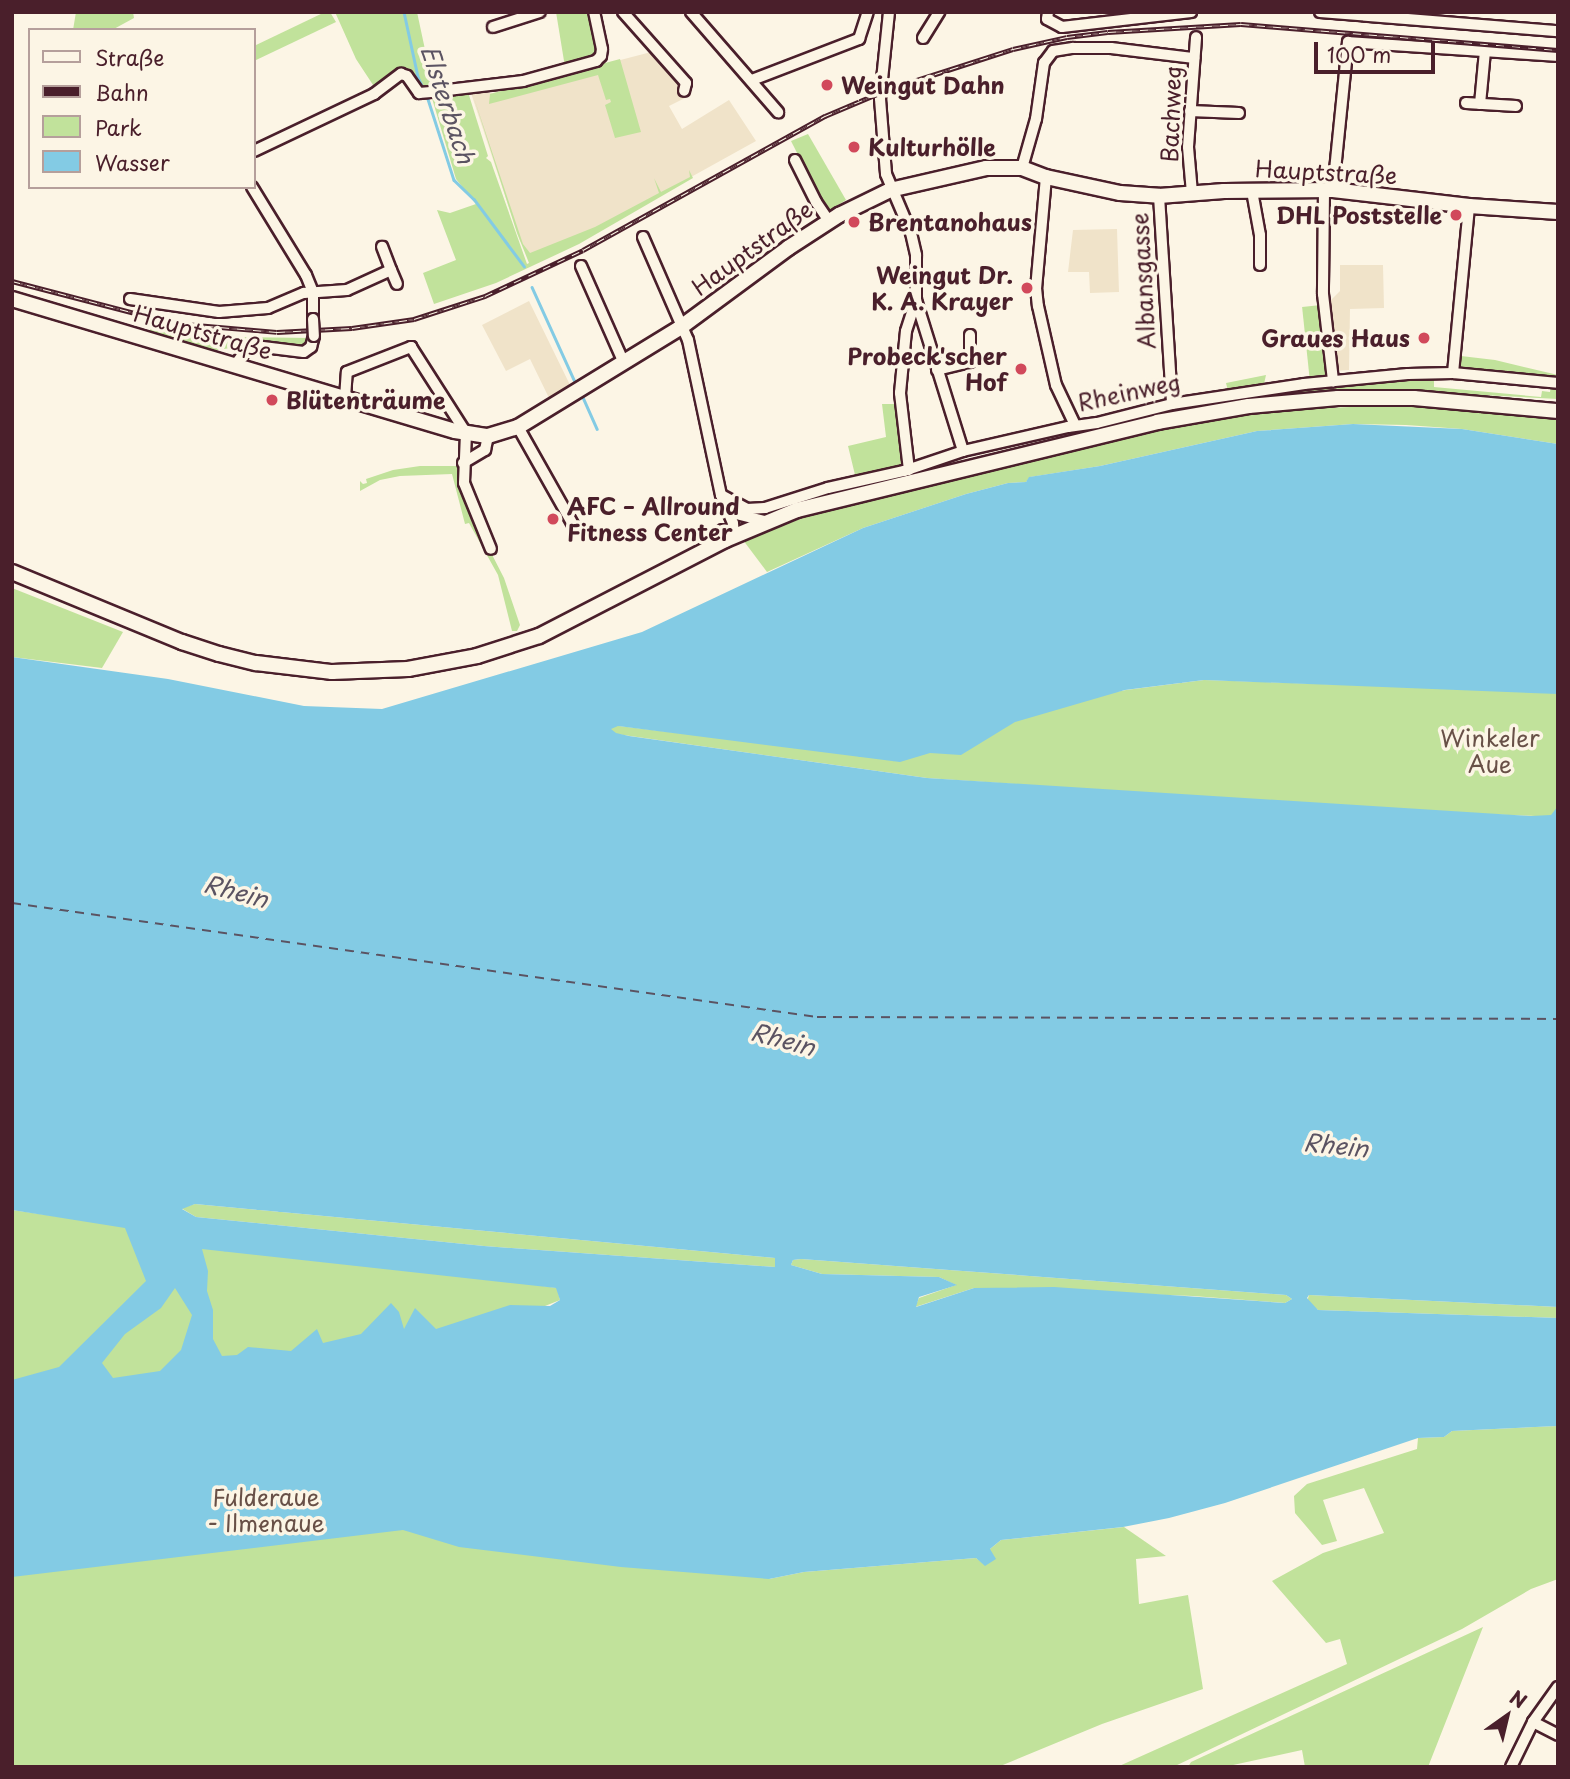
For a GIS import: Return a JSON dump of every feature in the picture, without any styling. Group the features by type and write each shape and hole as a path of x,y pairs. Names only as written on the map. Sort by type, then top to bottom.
{"main road":[{"name":"Hauptstraße","path":"12,299 466,433 488,436 518,427 624,363 681,327 829,221 890,190 986,168 1022,169 1120,193 1159,197 1192,192 1328,191 1469,206 1558,212"},
{"path":"12,572 182,642 219,654 294,669 370,672 446,664 509,647 569,623 711,547 728,533 824,502 1188,415 1338,398 1414,398 1558,411"}],"street":[{"path":"493,27 540,12"},
{"path":"256,150 374,94 401,74 425,92 523,81 596,61 601,56 602,49 594,12"},
{"path":"623,12 686,83 684,91"},
{"path":"691,12 778,112"},
{"path":"752,80 859,39 868,12"},
{"path":"890,12 880,99 890,190 903,211 914,244 916,300 964,452"},
{"path":"923,38 939,12"},
{"path":"1048,16 1062,27 1120,15 1191,12"},
{"path":"1320,12 1558,31"},
{"name":"Bachweg","path":"1192,192 1188,147 1196,37"},
{"path":"1333,380 1323,294 1328,191 1348,42 1558,56"},
{"path":"1022,169 1036,119 1046,58 1053,51 1084,47 1131,49 1194,58"},
{"path":"1480,103 1485,51"},
{"path":"1466,103 1516,106"},
{"path":"1190,111 1239,113"},
{"path":"795,160 816,202 829,221"},
{"path":"1046,177 1036,288 1038,306 1056,385 1075,425"},
{"path":"235,365 247,349 255,346 304,352 311,347 314,336 313,292 302,267 253,189"},
{"path":"1252,191 1260,234 1260,264"},
{"name":"Albansgasse","path":"1159,197 1172,404"},
{"path":"1453,373 1469,206"},
{"path":"643,237 688,340 724,503 728,533"},
{"path":"382,247 397,284"},
{"path":"581,266 624,363"},
{"path":"130,299 219,312 268,308 296,295 347,290 391,270"},
{"path":"909,470 900,393 906,331 916,300"},
{"path":"937,370 970,362 970,335"},
{"path":"345,398 347,372 411,347 466,433 463,463 468,498 491,549"},
{"name":"Rheinweg","path":"724,503 756,509 909,470 964,452 1075,425 1097,423 1172,404 1333,380 1408,373 1453,373 1558,383"},
{"path":"518,427 575,528"},
{"path":"463,463 485,450 488,436"},
{"path":"724,503 765,521"},
{"path":"1511,1767 1534,1722 1558,1688"},
{"path":"1534,1722 1558,1735"}],"shaded area":[{"path":"655,51 691,95 669,106 682,129 729,100 756,141 536,263 520,241 471,93 494,93"},
{"path":"1117,229 1119,292 1090,293 1089,272 1068,272 1073,230"},
{"path":"1340,265 1383,265 1384,308 1350,309 1349,370 1335,371 1327,304 1340,291"},
{"path":"529,301 571,387 550,400 530,359 506,371 482,325"}],"green space":[{"path":"76,12 133,12 134,18 116,28 73,28"},
{"path":"325,12 330,12 336,22 256,60 256,45"},
{"path":"335,12 417,12 433,87 420,88 411,76 375,88 356,59"},
{"path":"556,12 587,12 597,45 592,58 565,67"},
{"path":"620,59 641,132 615,138 605,105 611,102 610,99 606,100 598,75 489,104 490,94"},
{"path":"468,92 488,156 486,158 491,162 527,264 529,263 474,98 523,244 530,253 595,227 659,193 654,178 661,192 690,177 689,170 693,178 579,244 496,283 434,304 423,273 456,260 437,210 450,213 476,204 456,179 431,95"},
{"path":"808,134 846,200 827,212 791,141"},
{"path":"1321,305 1328,375 1309,377 1302,307"},
{"path":"166,326 239,337 311,338 307,347 239,342 237,347 211,351 149,333 151,328"},
{"path":"1461,356 1495,360 1558,375 1558,379 1459,367"},
{"path":"1266,375 1264,384 1229,392 1227,387 1226,383"},
{"path":"1434,377 1434,387 1541,397 1542,391 1550,392 1551,385 1558,386 1558,399 1405,391 1297,394 1209,405 1081,433 1080,430 1160,410 1361,381 1395,382"},
{"path":"882,404 895,404 902,469 856,479 848,446 886,437"},
{"path":"1396,405 1472,409 1558,419 1558,444 1462,429 1406,425 1353,424 1257,431 1100,466 1030,477 1026,482 1008,483 966,494 863,528 767,572 743,540 819,512 1174,426 1281,410"},
{"path":"420,466 458,466 464,500 504,578 520,625 517,631 512,631 498,575 469,523 465,524 452,474 400,476 380,480 360,491 360,481 367,483 366,479 393,470"},
{"path":"12,588 123,632 102,668 12,657"},
{"name":"Winkeler Aue","path":"1204,680 1558,692 1558,817 1390,810 927,778 602,732 602,724 813,749 1126,690"},
{"path":"195,1204 775,1258 775,1267 484,1246 196,1217 181,1208"},
{"name":"Fulderaue - Ilmenaue","path":"12,1210 557,1288 560,1300 545,1306 769,1579 804,1572 976,1558 985,1565 990,1549 1001,1540 1124,1527 1166,1556 1136,1559 1139,1604 1188,1595 1203,1689 1102,1724 998,1767 12,1767"},
{"path":"793,1260 1286,1295 1292,1299 1285,1303 1193,1296 974,1288 915,1307 919,1298 956,1285 939,1277 822,1274 791,1265"},
{"path":"1309,1295 1558,1307 1558,1318 1318,1310 1307,1302"},
{"path":"1558,1426 1558,1579 1531,1589 1462,1629 1173,1767 1117,1767 1347,1664 1340,1639 1326,1643 1272,1581 1323,1553 1384,1533 1364,1488 1323,1500 1337,1541 1322,1545 1295,1513 1294,1496 1307,1484 1417,1449 1418,1438 1444,1437 1452,1431"},
{"path":"1483,1627 1428,1767 1305,1767 1302,1750 1224,1767 1188,1767 1191,1762"}],"water":[{"name":"Rhein","path":"1353,424 1462,429 1558,444 1558,694 1204,680 1125,690 1015,722 961,755 930,753 900,762 618,726 611,729 629,736 927,778 1531,816 1551,815 1558,806 1558,1307 1309,1295 1307,1298 1318,1310 1558,1318 1558,1426 1452,1431 1444,1437 1418,1438 1225,1503 1169,1518 1123,1527 1001,1540 990,1549 996,1559 985,1566 976,1558 804,1572 769,1579 621,1567 459,1547 403,1530 12,1577 12,1380 59,1367 146,1281 125,1228 12,1210 12,657 168,679 304,706 382,709 642,632 863,528 966,494 1008,483 1026,482 1029,477 1100,466 1257,431","holes":["195,1204 775,1258 775,1267 484,1246 196,1217 182,1209","202,1249 556,1288 560,1300 550,1306 510,1305 436,1329 415,1308 404,1329 399,1312 391,1303 361,1334 323,1343 317,1329 291,1351 248,1347 237,1355 222,1356 213,1339 213,1310 207,1291 208,1271","793,1260 1286,1295 1292,1299 1285,1303 1054,1287 974,1288 916,1307 919,1297 957,1285 939,1277 822,1274 791,1265","175,1288 192,1315 181,1350 160,1371 113,1378 102,1363 125,1334 161,1308"]}],"waterway":[{"name":"Elsterbach","path":"404,12 418,77 424,90"},
{"name":"Elsterbach","path":"427,96 454,180 474,199 524,266"},
{"name":"Elsterbach","path":"532,287 577,386"},
{"name":"Elsterbach","path":"582,395 597,429"}],"ferry route":[{"path":"12,903 817,1017 1558,1019"}],"railway":[{"path":"12,281 173,323 277,332 352,328 414,319 485,296 583,250 825,116 889,89 1013,49 1067,37 1108,32 1241,24 1558,50"}],"place":[{"name":"Weingut Dahn","path":"827,85"},
{"name":"Kulturhölle","path":"854,147"},
{"name":"DHL Poststelle","path":"1456,215"},
{"name":"Brentanohaus","path":"854,222"},
{"name":"Weingut Dr. K. A. Krayer","path":"1027,288"},
{"name":"Graues Haus","path":"1424,338"},
{"name":"Probeck'scher Hof","path":"1021,369"},
{"name":"Blütenträume","path":"272,400"},
{"name":"AFC – Allround Fitness Center","path":"553,519"}]}
